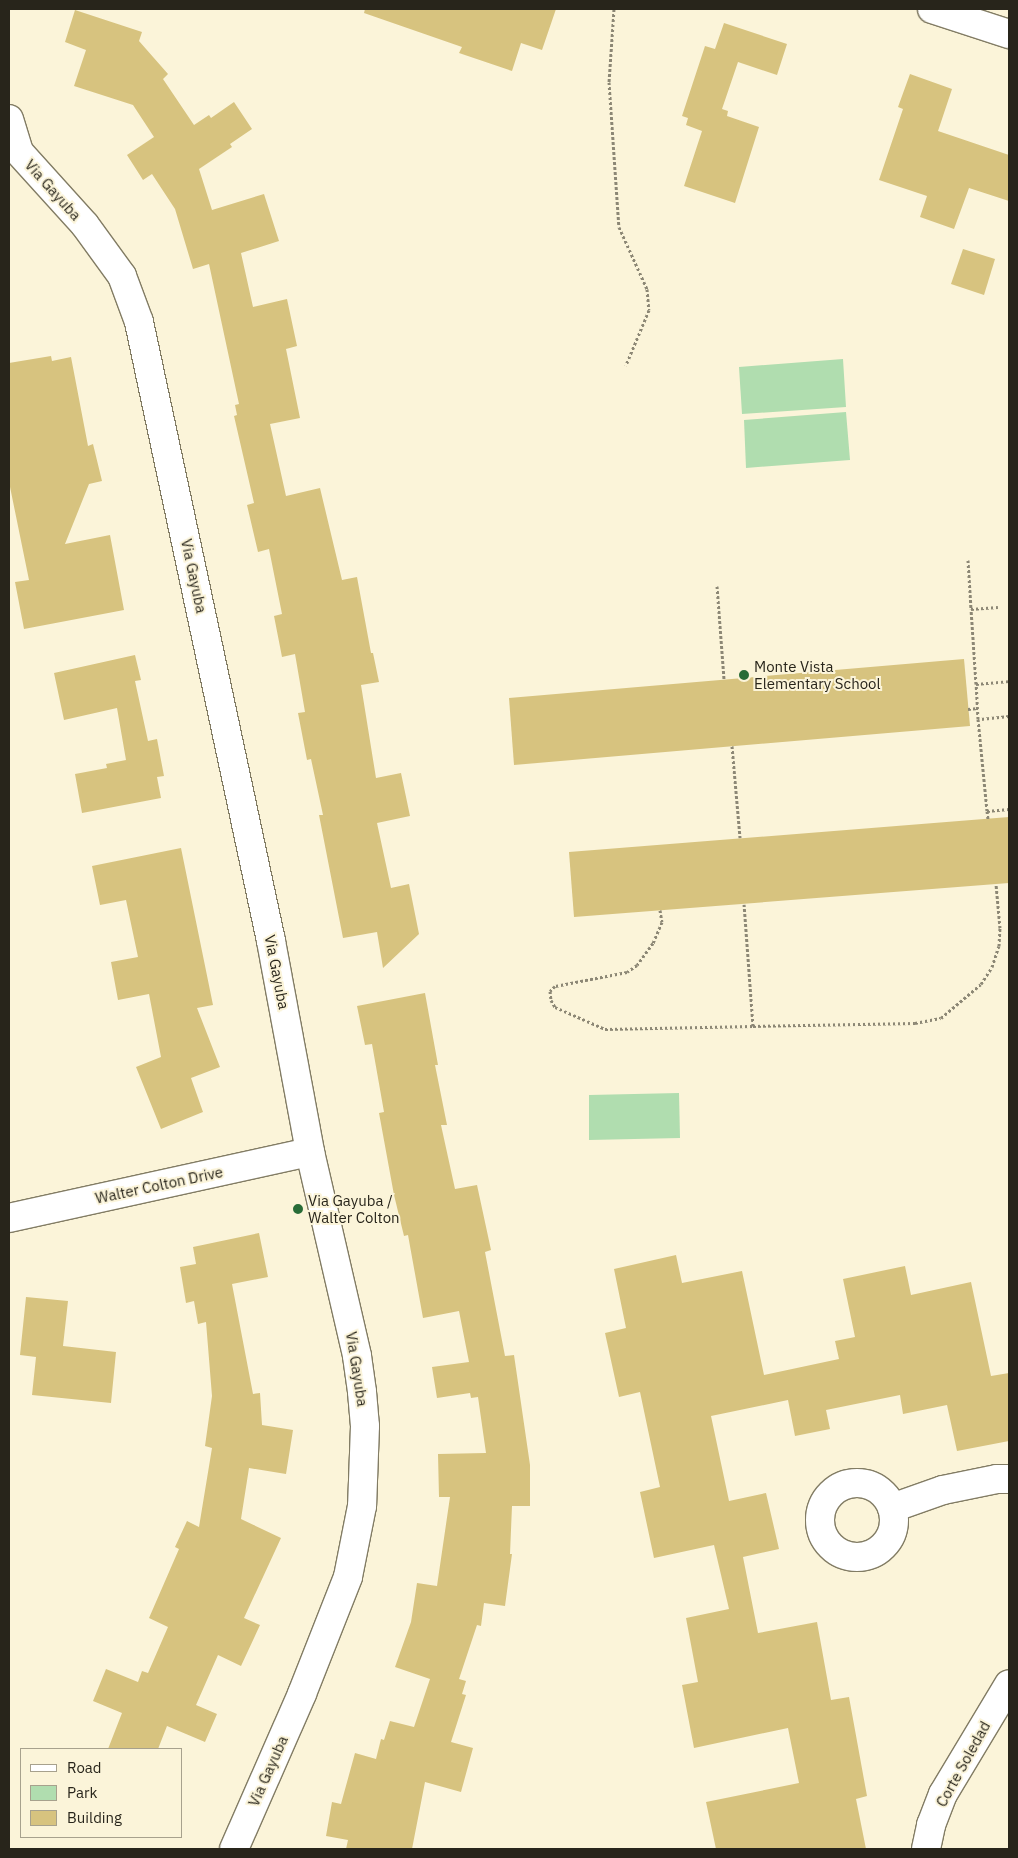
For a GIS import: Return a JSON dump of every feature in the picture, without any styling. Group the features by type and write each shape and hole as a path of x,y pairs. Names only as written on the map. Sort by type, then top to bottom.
{"street":[{"path":"932,9 1009,34"},
{"name":"Via Gayuba","path":"9,119 14,153 109,256 122,276 139,322 269,932 292,1047 310,1152 358,1365 365,1426 362,1506 348,1576 332,1621 234,1849"},
{"name":"Walter Colton Drive","path":"9,1218 310,1152"},
{"path":"892,1508 943,1490 997,1479 1009,1479"},
{"name":"Corte Soledad","path":"926,1849 931,1825 943,1794 1009,1684"}],"path":[{"path":"614,9 609,82 615,141 619,227 647,289 649,310 626,365"},
{"path":"968,560 978,719 988,819"},
{"path":"717,586 724,680"},
{"path":"971,608 998,606"},
{"path":"976,684 1009,681"},
{"path":"968,709 978,708"},
{"path":"978,719 1009,716"},
{"path":"732,746 740,838"},
{"path":"987,811 1009,809"},
{"path":"660,910 662,922 653,943 637,965 627,972 555,986 550,991 551,1000 555,1007 605,1029 915,1023 941,1018 981,984 992,967 999,946 1000,928 996,884"},
{"path":"744,904 753,1026"}],"green space":[{"path":"843,359 846,407 742,414 739,367"},
{"path":"846,412 850,460 746,468 744,420"},
{"path":"679,1093 680,1138 589,1140 589,1095"}],"building":[{"path":"365,9 556,9 542,50 521,43 512,71 459,53 462,47 364,13"},
{"path":"75,10 142,32 139,41 168,74 163,79 194,125 209,115 211,118 234,102 252,129 230,144 232,147 199,169 212,210 264,194 279,241 241,253 253,307 287,299 297,346 286,349 300,418 270,424 286,496 320,488 342,580 357,577 371,653 373,653 379,682 361,685 376,778 401,773 410,816 377,823 391,888 409,884 419,934 383,968 377,932 343,938 319,815 323,815 311,759 307,760 298,713 305,712 295,654 282,657 274,616 282,614 269,549 258,552 247,505 254,503 234,416 237,415 235,405 239,404 209,264 193,269 175,209 152,174 143,180 127,155 154,137 133,105 74,86 86,50 65,42"},
{"path":"724,23 787,44 777,75 738,62 722,109 728,111 727,116 759,127 735,203 684,186 702,131 686,125 688,118 682,116 705,46 715,49"},
{"path":"910,74 952,89 938,131 1009,155 1009,201 969,188 954,229 920,217 927,196 879,180 903,109 898,107"},
{"path":"963,249 995,259 984,295 951,284"},
{"path":"51,356 52,361 71,357 88,446 93,444 102,481 89,484 65,544 110,535 124,610 24,629 15,582 29,580 9,482 9,363"},
{"path":"135,655 141,680 135,681 148,741 157,739 164,776 157,777 161,798 82,813 75,774 107,768 106,764 126,760 117,708 64,720 54,673"},
{"path":"964,659 970,726 514,765 509,698"},
{"path":"1009,817 1009,883 574,917 569,852"},
{"path":"181,848 213,1005 197,1008 220,1067 191,1078 203,1112 161,1129 136,1067 161,1057 149,994 118,1000 111,962 138,957 126,900 100,905 92,866"},
{"path":"425,993 438,1065 435,1065 447,1125 441,1125 455,1189 477,1185 491,1250 485,1252 505,1356 514,1355 530,1465 530,1506 512,1506 510,1554 512,1554 505,1606 484,1603 481,1626 477,1625 459,1679 466,1681 462,1694 466,1695 451,1742 473,1748 461,1792 425,1782 412,1849 346,1849 348,1840 326,1836 332,1802 341,1804 355,1753 376,1759 381,1739 384,1740 390,1721 414,1727 430,1679 395,1667 411,1622 417,1583 437,1586 450,1497 439,1497 438,1454 486,1453 478,1397 471,1398 470,1393 437,1398 432,1367 469,1362 459,1311 423,1318 408,1235 404,1236 394,1195 379,1113 384,1112 372,1044 365,1045 357,1006"},
{"path":"259,1233 268,1277 232,1284 253,1394 260,1393 262,1425 293,1430 286,1474 249,1468 241,1519 281,1538 244,1618 260,1625 241,1666 218,1655 196,1705 217,1714 205,1742 167,1726 158,1748 108,1748 122,1713 93,1701 106,1669 138,1682 142,1671 148,1673 168,1627 149,1618 179,1549 175,1547 187,1521 199,1527 212,1448 205,1446 212,1396 206,1322 198,1324 194,1301 186,1303 180,1267 196,1264 193,1247"},
{"path":"676,1255 682,1283 742,1271 764,1375 839,1359 835,1341 855,1337 843,1279 905,1266 911,1295 971,1282 991,1376 1009,1373 1009,1441 957,1451 947,1405 903,1414 900,1395 826,1410 830,1429 795,1436 788,1400 711,1416 729,1501 766,1493 779,1549 743,1557 758,1633 817,1622 831,1700 849,1697 867,1796 856,1799 866,1849 716,1849 706,1802 799,1783 788,1728 694,1748 682,1685 698,1682 686,1618 729,1609 714,1545 654,1558 640,1492 660,1487 640,1392 619,1397 605,1333 626,1328 614,1269"},
{"path":"26,1297 68,1301 63,1346 116,1352 111,1403 32,1395 36,1357 20,1355"}],"place":[{"name":"Monte Vista Elementary School","path":"744,675"},
{"name":"Via Gayuba / Walter Colton","path":"298,1209"}]}
